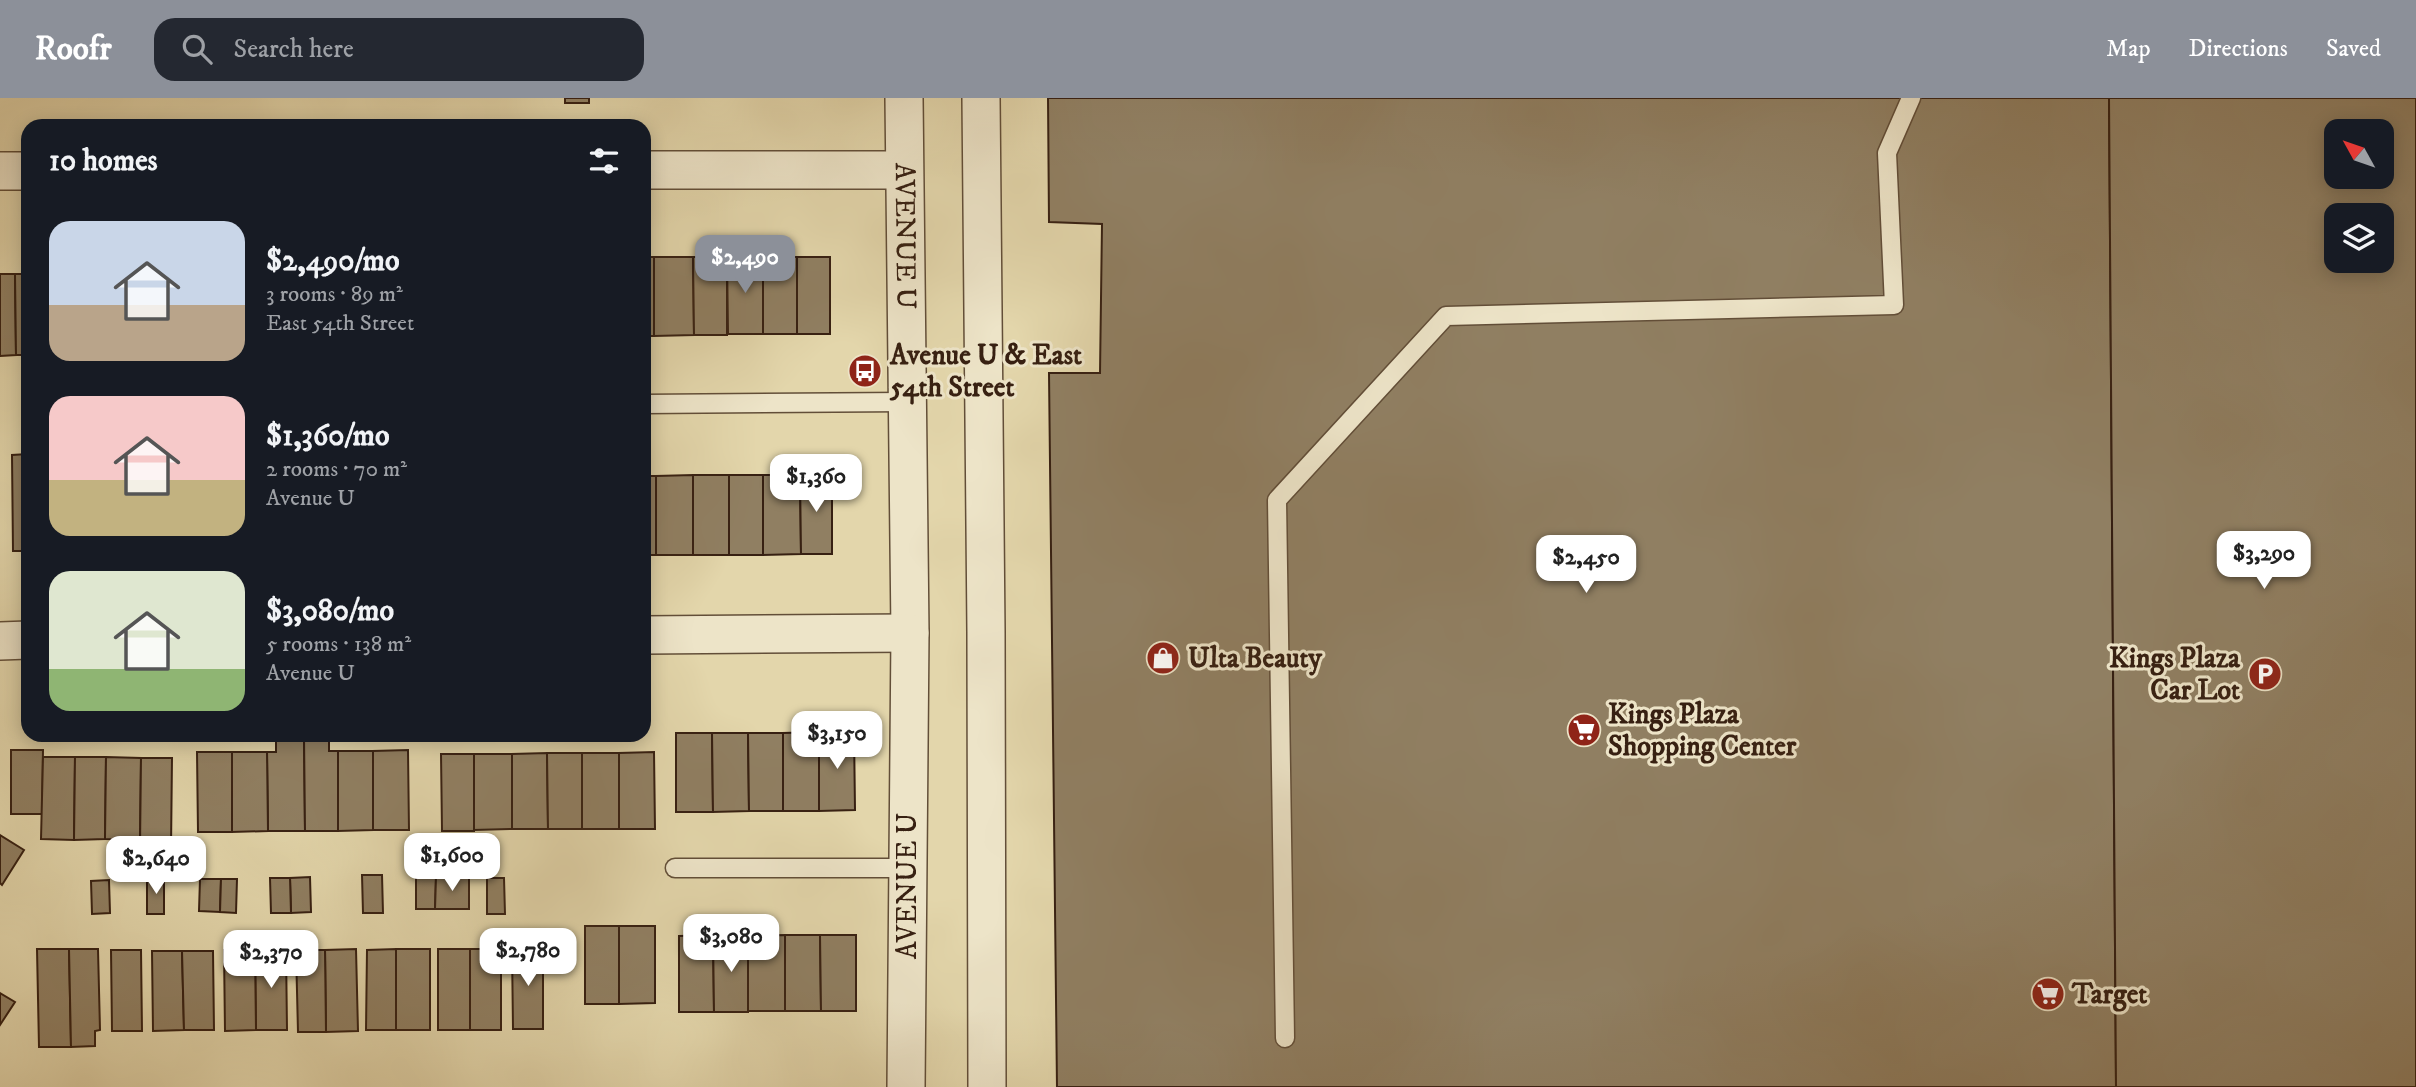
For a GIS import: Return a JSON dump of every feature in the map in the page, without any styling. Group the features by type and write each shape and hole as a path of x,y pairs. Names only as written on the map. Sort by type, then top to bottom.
{"street":[{"name":"AVENUE U","path":"904,98 910,633 906,1087"},
{"path":"981,98 987,1087"},
{"path":"651,170 903,170"},
{"path":"0,171 21,171"},
{"path":"651,635 910,633"},
{"path":"0,640 21,640"}],"lane":[{"path":"1286,1038 1277,500 1446,316 1894,305 1887,153 1911,98"},
{"path":"651,404 906,402"},
{"path":"675,868 908,868"}],"building":[{"path":"565,98 589,98 589,103 565,103"},
{"name":"Kings Plaza Shopping Center","path":"1048,98 2109,98 2116,1087 1057,1087 1049,373 1100,373 1102,224 1049,222"},
{"name":"Kings Plaza Car Lot","path":"2109,98 2416,98 2416,1087 2116,1087"},
{"path":"651,257 654,257 654,336 651,336"},
{"path":"654,257 693,257 694,335 654,336"},
{"path":"693,257 727,257 727,335 694,335"},
{"path":"727,257 763,257 763,334 728,334"},
{"path":"763,257 797,257 797,334 763,334"},
{"path":"797,257 830,257 830,334 797,334"},
{"path":"0,274 15,274 16,355 0,356"},
{"path":"15,274 21,274 21,355 16,355"},
{"path":"21,454 21,551 13,551 12,455"},
{"path":"693,475 693,555 656,555 656,476"},
{"path":"693,475 729,475 729,555 693,555"},
{"path":"729,475 763,475 763,555 729,555"},
{"path":"763,475 800,475 801,554 763,555"},
{"path":"800,475 832,475 832,554 801,554"},
{"path":"651,476 656,476 656,555 651,555"},
{"path":"819,732 819,811 783,811 783,733"},
{"path":"819,732 854,732 855,810 819,811"},
{"path":"676,733 712,733 713,812 676,812"},
{"path":"712,733 748,733 749,811 713,812"},
{"path":"748,733 783,733 783,811 749,811"},
{"path":"276,742 304,742 305,831 268,831 267,752 276,752"},
{"path":"304,742 329,742 329,751 338,751 338,831 305,831"},
{"path":"11,750 43,750 42,814 11,814"},
{"path":"408,750 409,830 373,830 373,751"},
{"path":"338,751 373,751 373,830 338,831"},
{"path":"197,752 232,752 232,832 198,832"},
{"path":"232,752 267,752 268,831 232,832"},
{"path":"654,752 655,829 619,829 619,753"},
{"path":"547,753 548,829 512,829 512,754"},
{"path":"547,753 582,753 582,829 548,829"},
{"path":"582,753 619,753 619,829 582,829"},
{"path":"441,754 474,754 474,831 442,831"},
{"path":"474,754 512,754 512,829 474,830"},
{"path":"43,757 75,757 74,840 41,839"},
{"path":"75,757 106,757 105,839 74,840"},
{"path":"106,757 141,758 140,840 105,839"},
{"path":"141,758 172,758 171,848 140,847"},
{"path":"0,835 24,850 2,885 0,883"},
{"path":"362,875 382,875 383,913 363,913"},
{"path":"310,877 311,912 291,913 290,878"},
{"path":"416,877 436,877 435,909 416,909"},
{"path":"436,877 469,877 469,909 435,909"},
{"path":"270,878 290,878 291,913 271,913"},
{"path":"487,878 504,878 505,914 487,914"},
{"path":"147,879 164,879 164,914 147,914"},
{"path":"200,879 221,879 220,912 199,911"},
{"path":"221,879 237,879 236,913 220,912"},
{"path":"109,880 110,913 92,914 91,881"},
{"path":"585,926 619,926 619,1004 585,1004"},
{"path":"619,926 655,926 655,1003 619,1004"},
{"path":"713,935 714,1012 679,1012 679,936"},
{"path":"713,935 748,936 748,1012 714,1012"},
{"path":"785,935 785,1011 748,1011 748,936"},
{"path":"785,935 820,935 821,1011 785,1011"},
{"path":"820,935 856,935 856,1011 821,1011"},
{"path":"512,948 543,948 543,1029 513,1029"},
{"path":"37,949 69,949 71,1047 39,1047"},
{"path":"69,949 98,949 100,1030 95,1031 95,1046 71,1047"},
{"path":"286,949 287,1030 256,1030 255,950"},
{"path":"356,949 358,1031 326,1032 325,950"},
{"path":"396,949 396,1030 366,1030 367,950"},
{"path":"396,949 430,949 430,1030 396,1030"},
{"path":"438,949 470,949 470,1030 438,1030"},
{"path":"470,949 501,949 501,1030 470,1030"},
{"path":"111,950 141,950 142,1031 112,1031"},
{"path":"224,950 255,950 256,1030 225,1031"},
{"path":"296,950 325,950 326,1032 298,1032"},
{"path":"152,951 182,951 184,1030 153,1031"},
{"path":"182,951 213,951 214,1030 184,1030"},
{"path":"0,993 15,1002 0,1025"}],"place":[{"name":"Avenue U & East 54th Street","path":"865,371"},
{"name":"Ulta Beauty","path":"1163,658"},
{"name":"Kings Plaza Car Lot","path":"2265,674"},
{"name":"Kings Plaza Shopping Center","path":"1584,730"},
{"name":"Target","path":"2048,994"}]}
